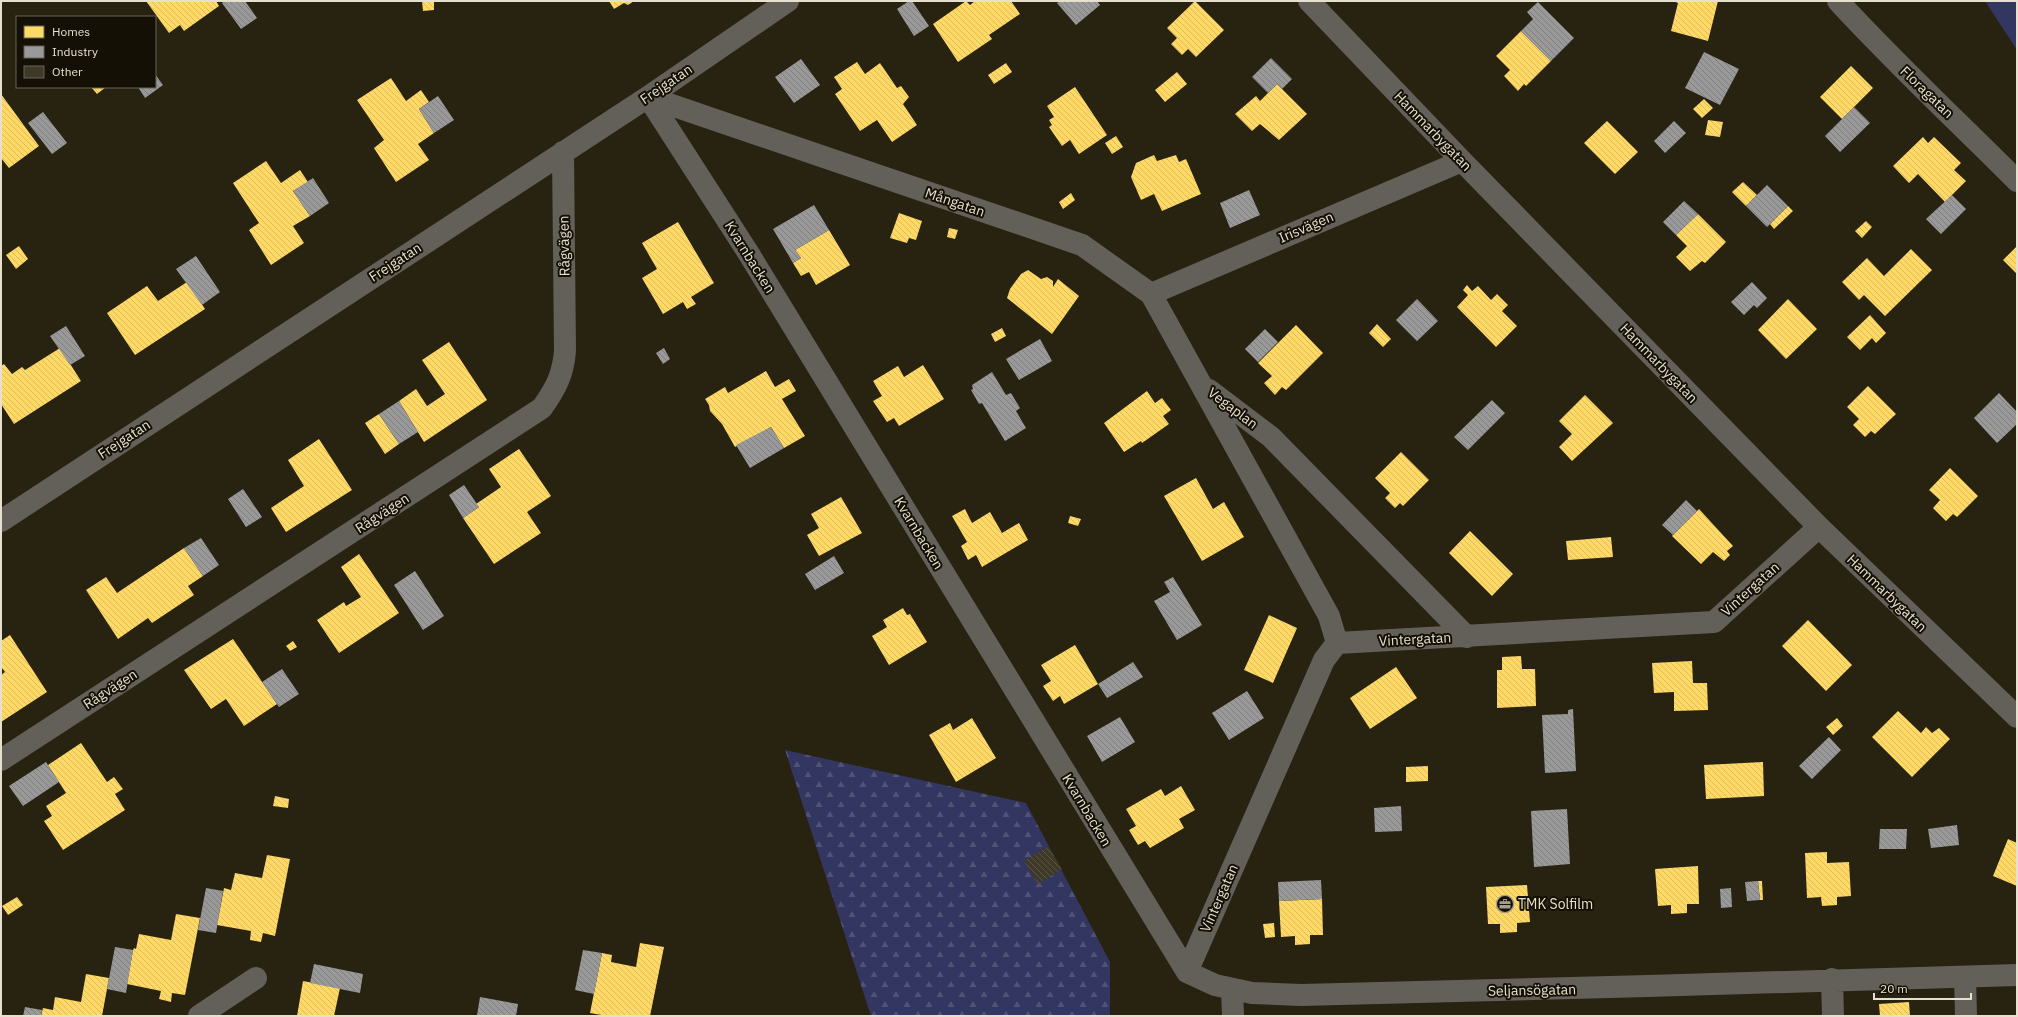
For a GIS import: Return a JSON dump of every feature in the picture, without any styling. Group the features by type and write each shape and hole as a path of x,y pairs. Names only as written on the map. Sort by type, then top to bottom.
{"street":[{"name":"Frejgatan","path":"1,520 648,96 788,1"},
{"name":"Hammarbygatan","path":"1309,1 1462,161 1819,527 2017,717"},
{"name":"Floragatan","path":"1838,1 1879,46 1919,83 2017,181"},
{"name":"Mångatan","path":"648,96 1082,246 1151,294 1203,386"},
{"name":"Kvarnbacken","path":"648,96 749,254 1187,972"},
{"name":"Rågvägen","path":"1,760 542,408 554,391 563,370 563,152"},
{"name":"Irisvägen","path":"1151,294 1462,161"},
{"name":"Vegaplan","path":"1203,386 1271,437 1467,637"},
{"name":"Vegaplan","path":"1203,386 1329,616 1337,643"},
{"name":"Vintergatan","path":"1187,972 1324,660 1337,643 1467,637 1714,622 1819,527"},
{"name":"Seljansögatan","path":"1187,972 1215,985 1232,989 1252,993 1301,995 1593,989 1832,979 2017,975"},
{"path":"1965,977 1966,1016"},
{"path":"199,1016 256,978"},
{"path":"1832,979 1833,1016"},
{"path":"1232,989 1233,1016"}],"green space":[{"path":"1985,1 2017,1 2017,50"},
{"path":"785,750 1026,803 1110,962 1110,1016 871,1016"}],"building: Homes":[{"path":"146,1 216,1 219,6 184,31 180,25 169,33"},
{"path":"422,1 434,1 434,10 423,11"},
{"path":"609,1 634,1 628,5 624,3 614,9"},
{"path":"966,1 970,5 975,1 1011,1 1020,14 989,35 992,39 958,62 933,24"},
{"path":"1195,1 1224,30 1196,57 1188,49 1182,55 1171,44 1177,38 1167,28"},
{"path":"1673,1 1718,1 1708,41 1671,31 1678,3"},
{"path":"1521,31 1551,61 1526,86 1524,84 1518,91 1504,76 1510,70 1496,56"},
{"path":"857,62 865,74 880,63 897,88 901,86 909,97 903,104 917,125 892,142 877,120 860,131 835,94 842,89 834,77"},
{"path":"1006,63 1012,72 994,84 988,75"},
{"path":"1851,66 1873,88 1842,119 1820,97"},
{"path":"1177,72 1187,84 1165,102 1155,90"},
{"path":"391,78 406,101 421,90 429,102 419,109 434,133 418,144 429,160 396,182 374,148 384,140 357,100"},
{"path":"1277,84 1307,114 1279,140 1260,124 1252,131 1235,114 1256,96 1260,101"},
{"path":"1075,87 1107,135 1079,154 1070,140 1062,146 1049,127 1052,125 1049,120 1054,117 1047,106"},
{"path":"92,88 105,88 97,94"},
{"path":"1,94 39,146 9,168 1,158"},
{"path":"1704,99 1713,108 1702,118 1693,109"},
{"path":"1708,120 1723,122 1720,137 1705,135"},
{"path":"1607,121 1638,152 1615,174 1584,143"},
{"path":"1116,136 1123,147 1112,154 1105,143"},
{"path":"1923,137 1928,143 1934,137 1961,163 1954,170 1966,181 1945,202 1918,174 1909,183 1893,166"},
{"path":"1154,155 1157,161 1176,155 1179,162 1186,159 1201,194 1162,211 1154,194 1141,200 1131,177 1136,163"},
{"path":"266,161 281,183 300,170 308,182 293,191 310,216 293,226 304,243 271,265 249,230 259,223 233,183"},
{"path":"1743,182 1757,195 1746,206 1732,192"},
{"path":"1071,193 1075,200 1063,209 1059,202"},
{"path":"1788,206 1793,211 1774,229 1770,224"},
{"path":"899,213 922,221 916,240 909,238 907,243 890,238"},
{"path":"1698,214 1726,242 1705,263 1702,261 1690,271 1676,257 1687,246 1676,235"},
{"path":"1866,221 1872,227 1862,238 1855,231"},
{"path":"678,222 714,283 691,297 696,304 687,309 683,302 663,314 642,278 657,269 642,243"},
{"path":"949,228 958,230 955,239 947,237"},
{"path":"829,230 850,265 816,285 809,272 801,276 793,263 801,258 795,250"},
{"path":"19,246 28,259 16,269 6,255"},
{"path":"2017,246 2017,274 2003,260"},
{"path":"1911,249 1932,270 1885,316 1864,295 1859,300 1842,282 1867,258 1884,276"},
{"path":"1028,270 1041,279 1047,277 1053,281 1053,287 1058,279 1079,296 1052,334 1007,298 1010,289 1021,274"},
{"path":"187,282 205,309 135,355 107,313 147,286 158,301"},
{"path":"1467,285 1472,291 1478,286 1491,300 1497,294 1508,305 1502,311 1517,326 1496,347 1457,307 1468,295 1463,290"},
{"path":"1788,299 1817,329 1786,359 1758,330"},
{"path":"1870,315 1886,333 1876,343 1872,338 1860,350 1847,337"},
{"path":"1377,324 1391,339 1383,347 1369,333"},
{"path":"1296,325 1323,353 1286,390 1282,387 1275,395 1264,383 1272,376 1258,363"},
{"path":"1002,328 1006,336 995,342 991,334"},
{"path":"449,342 487,400 424,442 399,401 416,389 427,406 445,394 422,360"},
{"path":"60,348 81,381 14,424 1,404 1,366 4,364 12,374 22,367 25,370"},
{"path":"923,365 944,399 899,426 894,418 887,422 873,401 882,396 873,381 898,366 904,377"},
{"path":"766,371 775,387 789,379 796,391 782,399 805,436 784,448 771,427 735,447 722,424 710,411 709,405 705,399 725,387 728,393"},
{"path":"1868,386 1896,414 1875,434 1871,431 1865,437 1853,425 1859,419 1847,407"},
{"path":"1147,391 1155,403 1162,398 1171,410 1163,416 1169,424 1142,443 1141,441 1124,452 1104,423"},
{"path":"1585,395 1613,423 1572,461 1559,447 1572,434 1559,421"},
{"path":"379,414 399,444 385,454 365,423"},
{"path":"319,439 352,490 286,532 271,508 304,486 288,460"},
{"path":"519,449 551,496 527,512 541,533 494,564 463,518 479,507 476,504 501,487 489,469"},
{"path":"1401,452 1429,480 1403,506 1400,503 1395,508 1385,498 1390,493 1375,478"},
{"path":"1950,468 1978,496 1957,517 1953,514 1946,521 1933,508 1940,500 1929,490"},
{"path":"1196,478 1213,509 1224,502 1244,537 1202,561 1164,496"},
{"path":"841,497 862,533 819,556 807,535 819,528 811,514"},
{"path":"965,509 972,523 990,512 1002,533 1019,523 1028,540 982,567 976,555 968,560 961,546 967,542 952,516"},
{"path":"1699,509 1733,546 1727,551 1730,555 1724,561 1713,552 1701,564 1672,536"},
{"path":"1070,516 1081,519 1078,526 1068,523"},
{"path":"1470,531 1513,574 1492,596 1449,553"},
{"path":"1611,537 1613,557 1568,560 1566,541"},
{"path":"184,548 203,576 188,586 194,595 152,623 148,618 118,639 86,590 106,577 117,593"},
{"path":"359,554 399,613 339,653 317,620 344,602 346,606 361,597 341,567"},
{"path":"903,608 907,615 910,614 927,642 889,665 872,636 887,627 883,620"},
{"path":"1269,615 1297,628 1273,683 1244,670"},
{"path":"1808,620 1852,665 1826,691 1782,646"},
{"path":"10,635 47,692 1,722 1,675 5,672 1,667 1,641"},
{"path":"233,639 277,704 244,726 226,699 211,709 184,670"},
{"path":"293,641 297,647 290,651 286,646"},
{"path":"1075,645 1098,684 1064,704 1060,696 1053,701 1043,686 1051,681 1041,665"},
{"path":"1521,656 1522,669 1535,669 1536,706 1497,708 1497,670 1502,670 1502,657"},
{"path":"1692,661 1693,683 1707,683 1708,710 1674,711 1674,692 1654,693 1652,663"},
{"path":"1396,667 1417,698 1370,729 1350,698"},
{"path":"1898,711 1921,733 1926,727 1932,733 1939,728 1950,739 1912,777 1872,737"},
{"path":"972,718 996,758 956,782 929,735 950,723 953,730"},
{"path":"1837,718 1843,726 1833,735 1826,727"},
{"path":"81,743 107,782 114,777 123,789 115,794 125,810 63,850 44,821 52,816 46,806 66,793 48,765"},
{"path":"1763,762 1764,796 1706,799 1704,765"},
{"path":"1428,766 1428,781 1406,782 1406,767"},
{"path":"1181,786 1195,810 1179,819 1184,828 1150,848 1145,841 1138,845 1129,830 1136,826 1126,809 1161,789 1165,796"},
{"path":"275,796 289,799 288,808 273,806"},
{"path":"2008,839 2017,843 2017,886 1993,876"},
{"path":"1827,852 1827,863 1849,862 1851,896 1837,897 1837,905 1822,906 1821,897 1807,898 1805,853"},
{"path":"267,855 290,859 275,936 263,933 261,942 250,940 251,931 217,925 224,888 231,890 235,873 262,878"},
{"path":"1698,866 1699,904 1687,904 1687,913 1671,914 1671,905 1658,906 1655,869"},
{"path":"1758,881 1762,881 1763,900 1760,900"},
{"path":"1527,885 1530,922 1517,923 1517,932 1500,933 1500,924 1488,924 1486,887"},
{"path":"17,897 23,905 8,915 2,906"},
{"path":"1322,899 1323,935 1310,935 1310,944 1295,945 1295,936 1281,937 1279,901"},
{"path":"176,914 200,918 185,995 172,993 171,1002 159,999 161,991 127,984 133,950 134,948 136,949 139,934 171,940"},
{"path":"1274,923 1275,937 1265,938 1263,924"},
{"path":"640,943 664,947 650,1016 607,1016 590,1013 602,953 612,955 611,962 636,967"},
{"path":"86,974 109,978 102,1016 41,1016 43,1008 53,1010 55,997 81,1002"},
{"path":"303,981 340,988 334,1016 297,1016"},
{"path":"1909,1002 1910,1016 1880,1016 1879,1004"}],"building: Industry":[{"path":"225,1 245,1 257,18 241,29 222,3"},
{"path":"909,1 912,1 929,26 914,36 897,9"},
{"path":"1060,1 1097,1 1100,5 1076,25 1057,3"},
{"path":"1538,2 1574,38 1551,61 1521,31 1533,19 1527,12"},
{"path":"1704,52 1739,69 1720,105 1685,88"},
{"path":"1271,58 1292,79 1282,89 1277,84 1268,93 1252,77"},
{"path":"801,59 820,85 794,103 775,77"},
{"path":"156,75 163,85 145,98 139,88 156,88"},
{"path":"438,96 454,120 434,133 419,109"},
{"path":"1854,107 1870,123 1840,152 1825,136"},
{"path":"43,112 67,143 52,154 28,123"},
{"path":"1674,121 1686,133 1665,153 1654,141"},
{"path":"313,178 329,203 310,216 293,191"},
{"path":"1767,185 1788,206 1767,227 1746,206"},
{"path":"1249,190 1260,215 1230,228 1220,203"},
{"path":"1952,195 1966,209 1941,234 1926,219"},
{"path":"1684,201 1698,214 1676,235 1663,222"},
{"path":"814,205 829,230 795,250 801,258 793,263 773,229"},
{"path":"196,256 220,292 202,305 176,269"},
{"path":"1752,282 1767,298 1757,308 1754,305 1744,315 1731,302"},
{"path":"1417,299 1438,321 1417,341 1396,320"},
{"path":"66,326 85,356 70,365 50,336"},
{"path":"1265,329 1278,342 1258,362 1245,349"},
{"path":"1040,339 1052,361 1019,380 1006,359"},
{"path":"664,348 670,359 663,364 656,353"},
{"path":"992,372 1006,395 1011,393 1020,408 1016,411 1026,428 1005,441 982,403 979,404 971,390 973,389 972,385"},
{"path":"1999,393 2017,412 2017,424 1997,443 1974,418"},
{"path":"1492,400 1505,413 1468,450 1454,437"},
{"path":"399,401 418,432 399,444 379,414"},
{"path":"771,427 784,448 750,468 736,445"},
{"path":"464,485 479,507 463,518 449,495"},
{"path":"243,489 262,517 246,527 228,499"},
{"path":"1686,500 1697,511 1673,535 1662,525"},
{"path":"201,538 219,565 203,576 184,548"},
{"path":"834,556 844,573 815,590 805,574"},
{"path":"415,571 444,616 423,630 394,585"},
{"path":"1173,577 1202,625 1177,640 1154,601 1170,592 1164,582"},
{"path":"1133,662 1143,677 1107,698 1098,684"},
{"path":"282,669 299,694 279,707 262,682"},
{"path":"1247,691 1264,718 1229,740 1212,713"},
{"path":"1573,709 1576,771 1545,773 1542,715 1568,714 1568,710"},
{"path":"1120,717 1135,742 1102,762 1087,736"},
{"path":"1829,737 1841,750 1812,779 1799,766"},
{"path":"46,762 59,782 23,806 9,786"},
{"path":"1401,806 1402,831 1375,832 1374,808"},
{"path":"1567,809 1570,864 1534,867 1531,811"},
{"path":"1957,825 1959,845 1931,848 1928,829"},
{"path":"1880,829 1907,829 1906,849 1879,849"},
{"path":"1321,880 1322,899 1279,901 1278,882"},
{"path":"1758,881 1760,900 1747,901 1745,882"},
{"path":"206,888 223,891 216,933 198,930"},
{"path":"1731,888 1732,907 1721,908 1720,889"},
{"path":"115,947 133,950 126,993 107,989"},
{"path":"583,950 602,953 594,994 575,990"},
{"path":"314,964 363,974 360,993 310,983"},
{"path":"480,997 518,1004 516,1016 477,1015"},
{"path":"25,1007 42,1010 41,1016 23,1016"}],"building: Other":[{"path":"1048,846 1062,869 1038,884 1024,861"}],"place":[{"name":"TMK Solfilm","path":"1505,904"}]}
